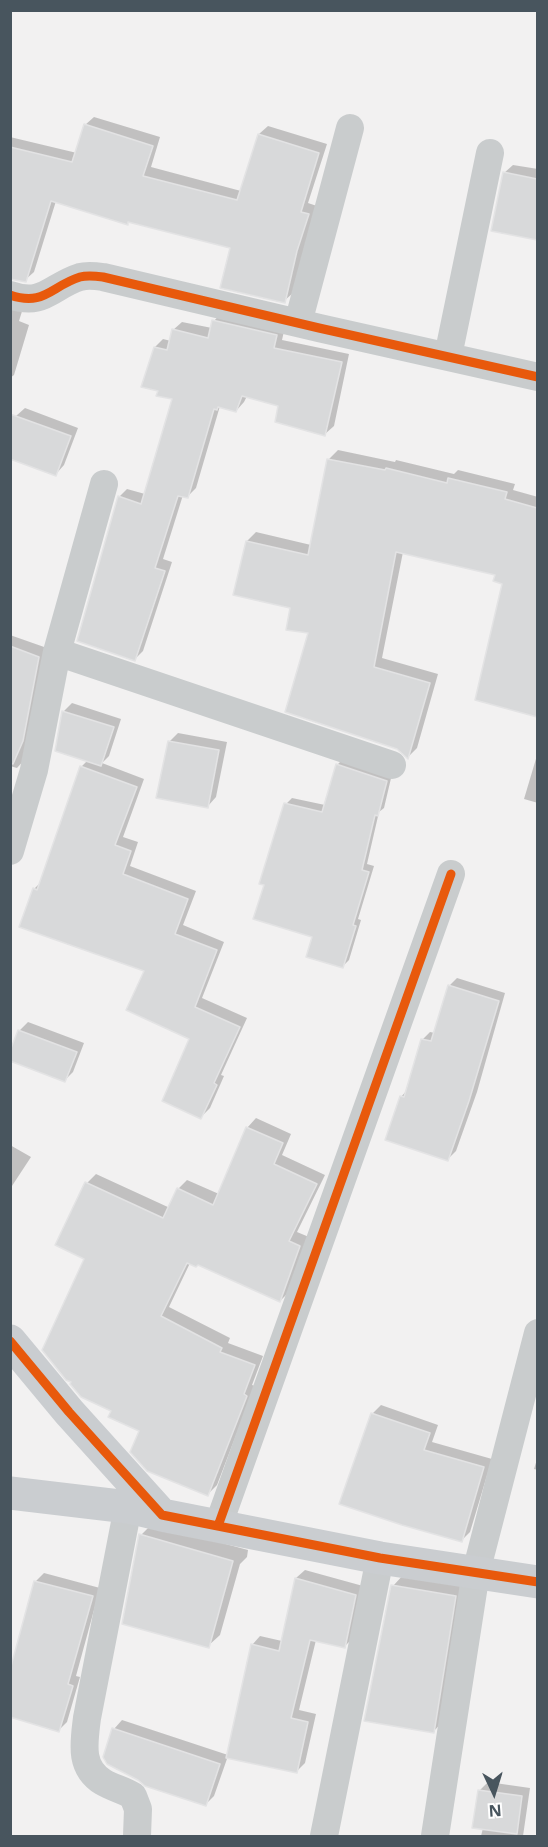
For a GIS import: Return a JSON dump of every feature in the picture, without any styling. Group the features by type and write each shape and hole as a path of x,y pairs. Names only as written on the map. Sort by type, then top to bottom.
{"street":[{"path":"298,323 350,128"},
{"path":"448,357 490,153"},
{"path":"10,295 23,299 37,299 83,276 103,277 537,377"},
{"path":"10,850 34,770 57,652 104,484"},
{"path":"57,652 392,765"},
{"path":"218,1526 451,874"},
{"path":"435,1836 476,1572 537,1334"},
{"path":"10,1341 69,1412 162,1515"},
{"path":"10,1493 128,1507 380,1558 537,1582"},
{"path":"128,1507 87,1718 83,1750 87,1767 102,1781 134,1796 138,1809 137,1836"},
{"path":"324,1836 380,1558"}],"building":[{"path":"84,124 153,146 143,176 237,200 258,134 319,153 301,212 309,214 297,251 285,303 220,288 230,248 128,222 128,225 51,201 26,282 10,279 10,147 72,162"},
{"path":"503,172 537,179 537,240 491,231"},
{"path":"212,320 277,335 274,348 342,362 325,436 275,422 278,406 242,396 236,412 218,407 217,410 214,409 188,498 178,496 155,568 165,571 135,661 77,641 118,496 141,504 172,399 156,396 158,391 141,387 154,347 167,350 172,329 208,338"},
{"path":"10,414 71,436 56,476 10,459"},
{"path":"327,459 385,470 386,468 447,483 448,478 507,492 505,499 537,508 537,717 475,700 502,584 493,581 495,575 396,552 374,667 430,683 408,759 397,749 285,712 308,633 286,630 290,608 233,595 246,541 308,555"},
{"path":"10,646 39,657 23,741 13,764 10,763"},
{"path":"62,711 114,727 101,766 55,751"},
{"path":"168,741 219,750 208,808 156,798"},
{"path":"336,764 387,781 378,816 375,815 362,870 369,872 343,968 306,957 312,937 253,919 264,885 259,884 284,803 322,812"},
{"path":"80,766 137,787 115,845 131,851 123,874 188,899 175,934 217,950 195,1007 240,1027 214,1083 217,1085 201,1119 162,1101 189,1039 126,1010 144,971 19,927 33,888 37,890"},
{"path":"448,985 499,1001 448,1161 385,1140 400,1096 404,1097 421,1039 431,1041"},
{"path":"18,1030 77,1052 65,1082 10,1061 10,1051"},
{"path":"246,1127 283,1143 274,1164 317,1184 289,1241 300,1246 280,1302 198,1265 196,1267 187,1263 161,1316 222,1348 220,1352 255,1365 244,1394 247,1396 208,1496 147,1471 130,1452 139,1431 108,1417 111,1411 81,1397 70,1384 71,1382 66,1380 42,1350 84,1259 55,1245 85,1182 163,1218 177,1188 213,1205"},
{"path":"371,1413 430,1433 424,1450 484,1467 462,1542 339,1504"},
{"path":"139,1534 233,1561 209,1648 122,1624"},
{"path":"295,1578 356,1595 345,1648 310,1640 291,1718 308,1722 297,1773 226,1758 251,1644 279,1651"},
{"path":"34,1581 93,1596 68,1684 73,1686 59,1732 10,1717 10,1670"},
{"path":"391,1585 456,1596 434,1733 364,1721"},
{"path":"112,1728 220,1764 206,1806 145,1786 107,1764 103,1757"},
{"path":"478,1790 522,1796 517,1834 472,1828"}],"cycle path":[{"path":"10,295 31,299 47,294 80,277 103,277 538,377"},
{"path":"218,1526 451,874"},
{"path":"10,1341 69,1412 162,1515 380,1558 538,1582"}]}
